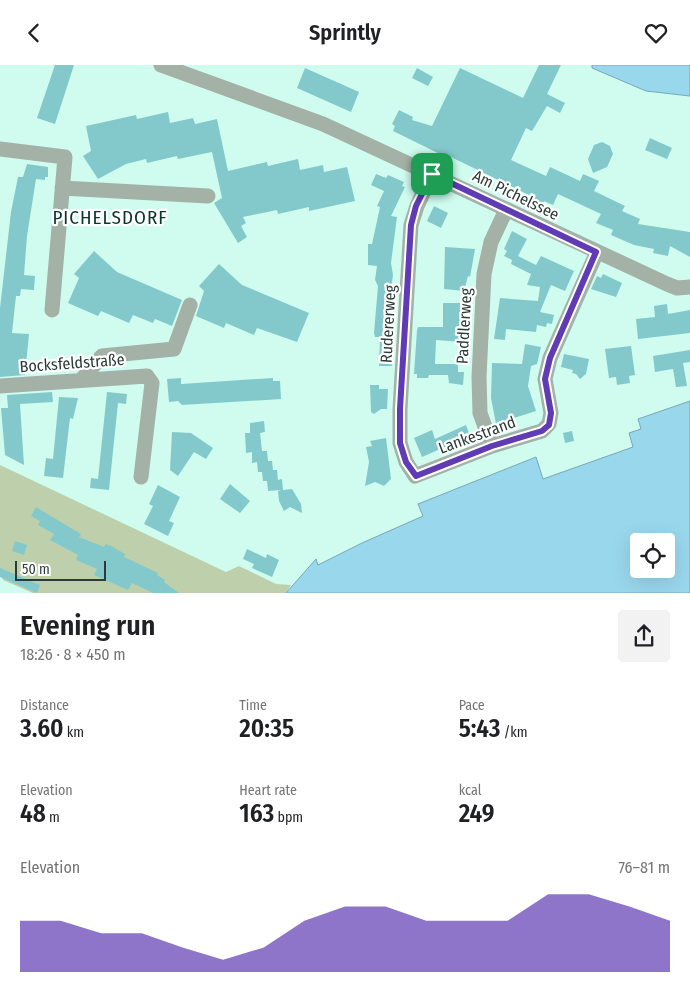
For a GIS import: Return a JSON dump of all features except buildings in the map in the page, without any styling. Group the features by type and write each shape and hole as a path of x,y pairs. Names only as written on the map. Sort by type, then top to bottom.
{"street":[{"name":"Am Pichelssee","path":"161,65 323,124 667,284 677,288 690,287"},
{"path":"0,149 65,157 52,310"},
{"name":"Rudererweg","path":"416,476 406,462 400,443 400,409 411,225 416,206 432,174"},
{"path":"62,188 208,196"},
{"name":"Paddlerweg","path":"492,446 480,413 478,377 484,274 491,243 506,210"},
{"name":"Lankestrand","path":"416,476 492,446 542,431 549,425 551,413 545,379 550,358 596,252"},
{"path":"80,380 102,356 174,349 190,305"},
{"name":"Bocksfeldstraße","path":"0,386 147,376 152,383 141,477"}],"green space":[{"path":"0,465 226,572 239,566 276,584 291,585 286,593 33,593 3,580 0,571"}],"water":[{"path":"592,65 690,65 690,96 646,91 592,68"},
{"path":"690,401 690,593 286,593 316,559 318,565 423,516 418,504 536,457 543,479 633,447 629,433 641,429 638,419"}],"district":[{"name":"PICHELSDORF","path":"110,217"}],"route":[{"path":"432,174 596,252 550,358 545,379 551,413 549,425 542,431 492,446 416,476 406,462 400,443 400,409 411,225 416,206 432,174"}]}
